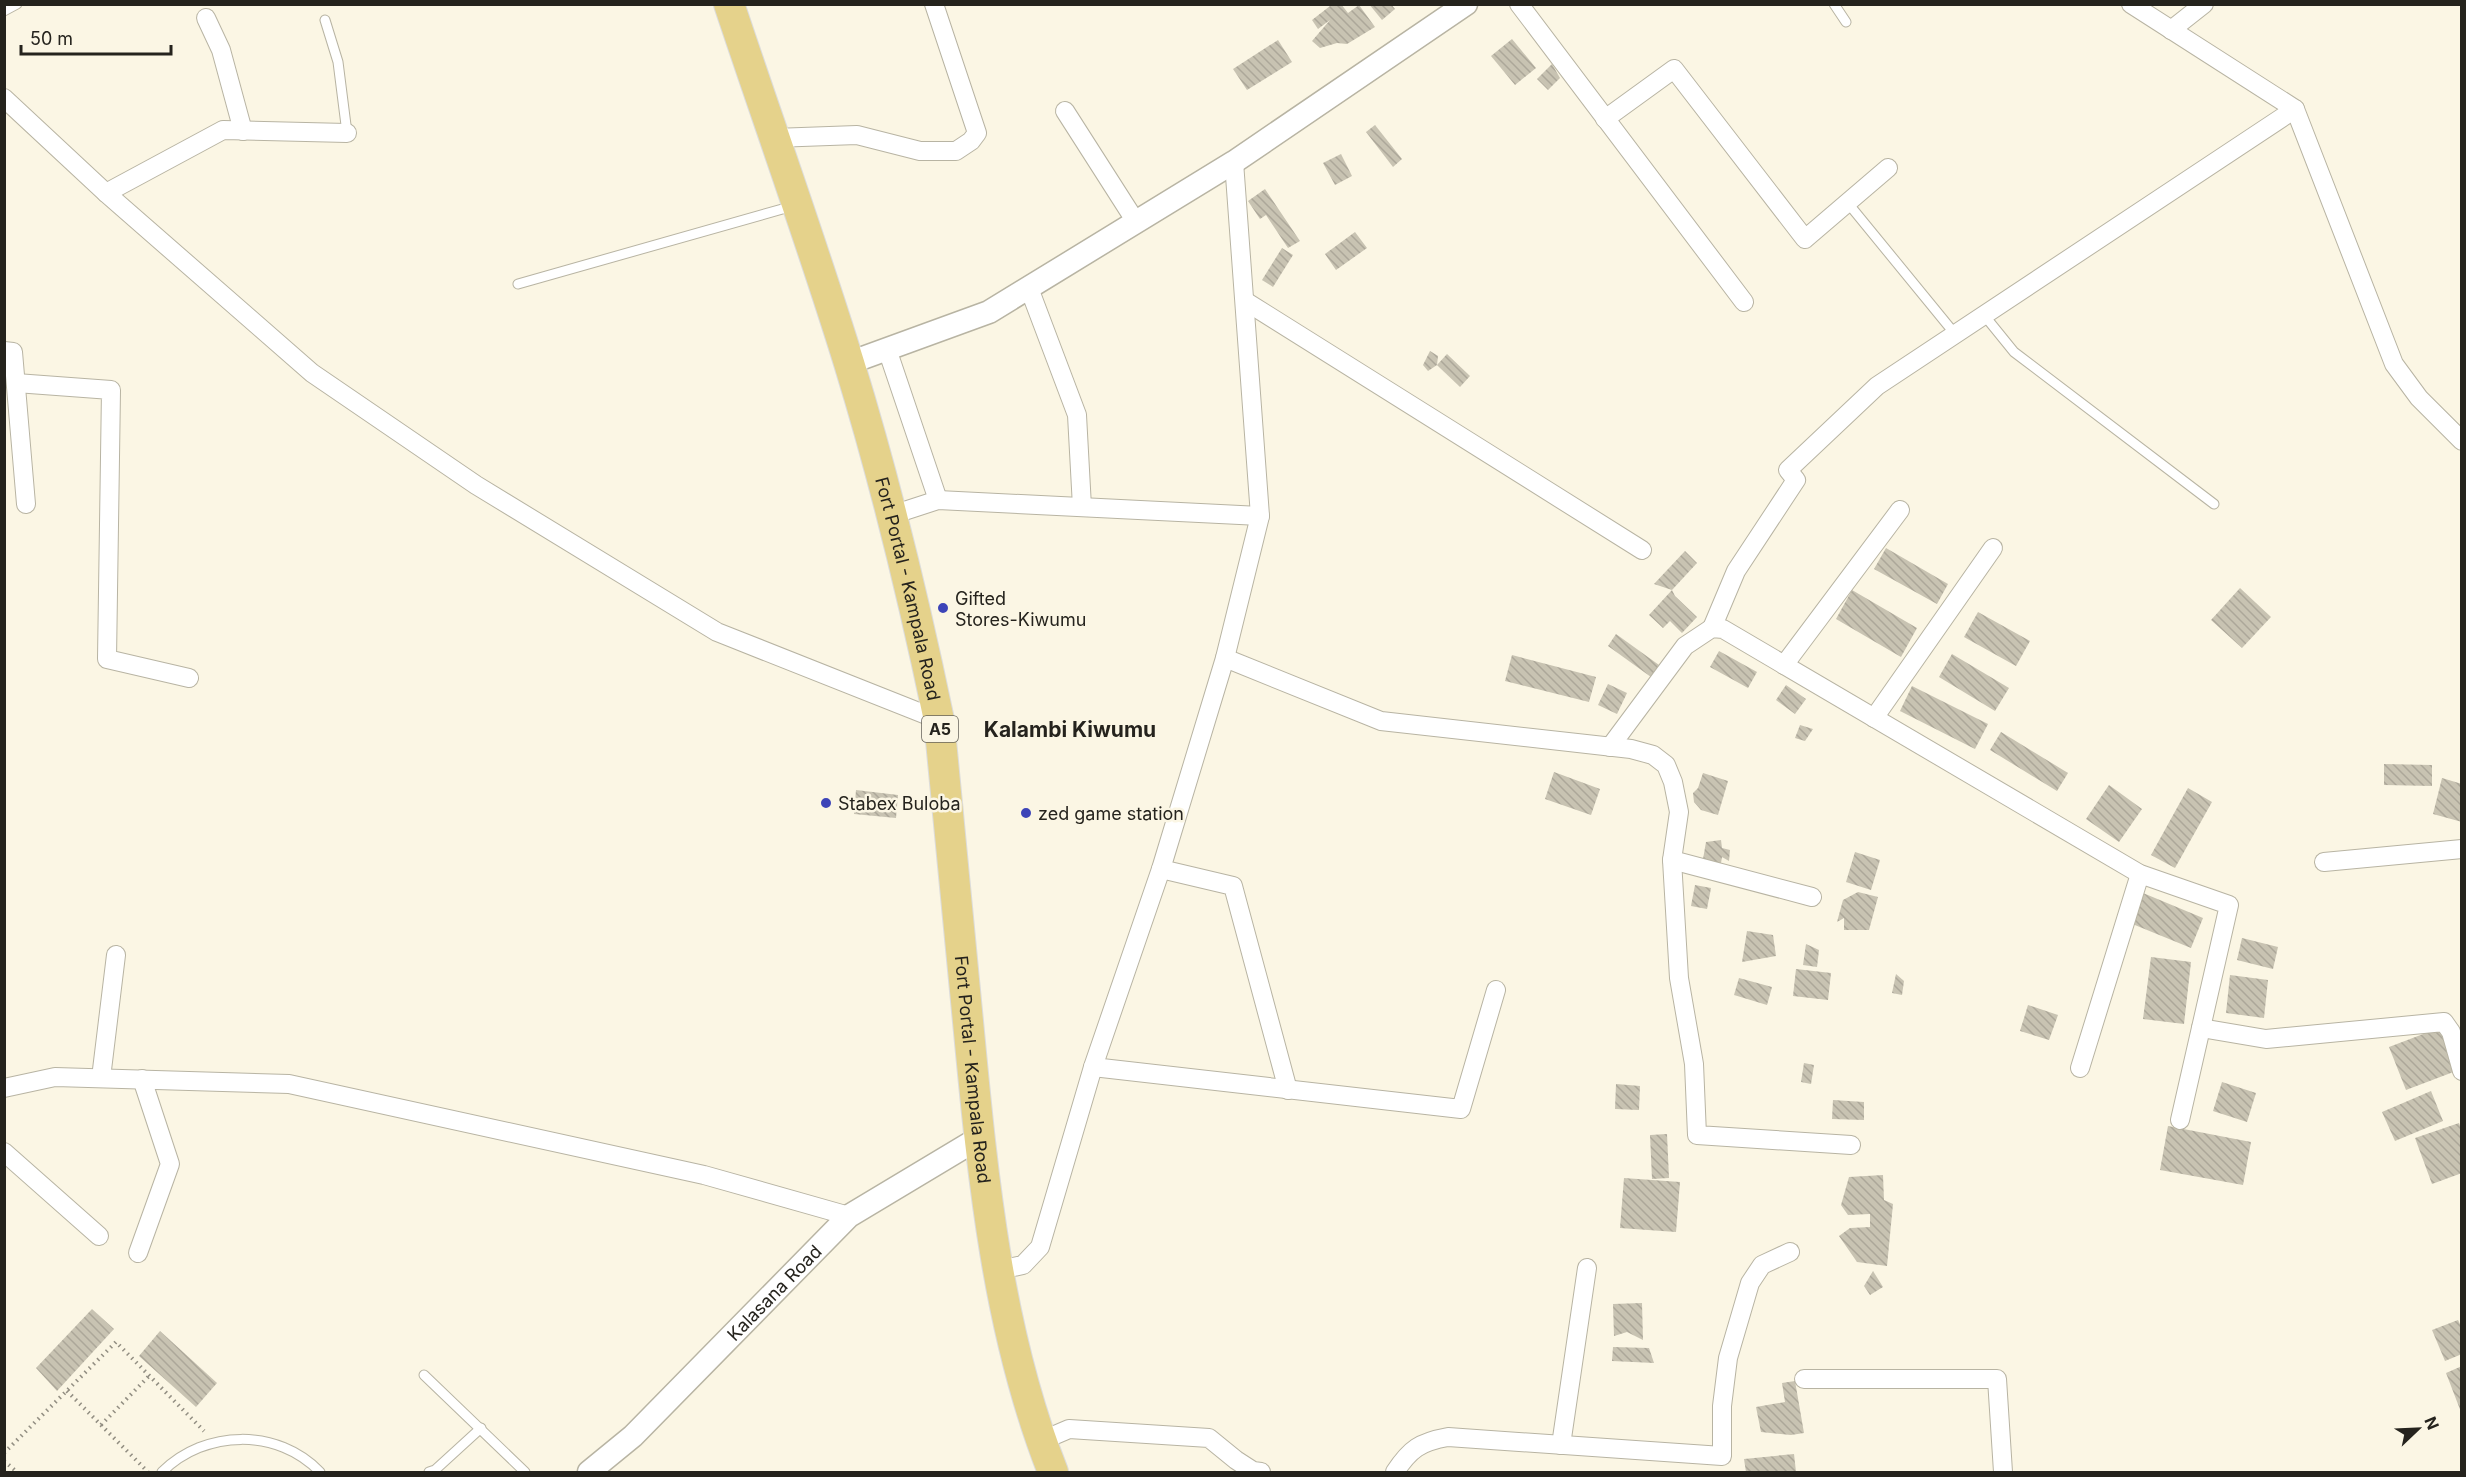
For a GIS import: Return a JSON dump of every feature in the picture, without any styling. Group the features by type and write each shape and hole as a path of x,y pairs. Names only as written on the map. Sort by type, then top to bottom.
{"main road":[{"name":"Fort Portal - Kampala Road","path":"729,4 849,363 892,515 939,720 979,1138 999,1270 1016,1356 1053,1473"}],"street":[{"path":"774,138 857,135 920,151 956,151 971,141 976,133 934,4"},
{"path":"849,363 989,312 1234,162 1467,4"},
{"path":"1519,4 1744,302"},
{"path":"2131,4 2295,110 2394,364 2419,398 2462,441"},
{"path":"2170,30 2204,4"},
{"path":"206,18 221,50 243,131"},
{"path":"1605,119 1674,69 1805,238 1888,168"},
{"path":"4,98 106,194 312,372 476,485 717,632 939,720"},
{"path":"1610,747 1685,646 1712,628 1736,571 1796,480 1788,470 1876,386 2295,110"},
{"path":"1065,111 1136,222"},
{"path":"106,194 223,130 347,133"},
{"path":"999,1270 1023,1265 1040,1247 1093,1067 1161,869 1225,658 1260,516 1234,162"},
{"path":"1029,288 1077,415 1082,507"},
{"path":"1245,301 1642,550"},
{"path":"887,349 938,500"},
{"path":"4,351 13,352 26,504"},
{"path":"16,383 111,390 107,659 189,678"},
{"path":"892,515 938,500 1260,516"},
{"path":"1784,665 1900,510"},
{"path":"1874,718 1993,548"},
{"path":"1712,628 1723,629 2140,874 2229,905 2180,1120"},
{"path":"1225,658 1381,721 1631,749 1653,754 1666,765 1673,782 1679,812 1672,860 1680,978 1694,1064 1697,1135 1851,1145"},
{"path":"2324,862 2462,849"},
{"path":"1672,860 1812,897"},
{"path":"1161,869 1233,886 1288,1090"},
{"path":"2080,1068 2140,874"},
{"path":"101,1078 116,955"},
{"path":"1093,1067 1461,1109 1496,990"},
{"path":"2201,1028 2266,1039 2444,1022 2451,1032 2462,1071"},
{"path":"4,1088 56,1077 289,1084 704,1175 849,1216"},
{"path":"138,1253 170,1164 142,1079"},
{"name":"Kalasana Road","path":"589,1473 633,1436 849,1216 979,1138"},
{"path":"4,1152 99,1236"},
{"path":"1395,1473 1405,1456 1414,1448 1429,1441 1448,1437 1722,1456 1722,1406 1728,1358 1750,1283 1762,1265 1790,1252"},
{"path":"1561,1445 1587,1268"},
{"path":"1804,1379 1997,1379 2003,1473"},
{"path":"1041,1441 1069,1429 1209,1438 1236,1460 1253,1471 1261,1473"}],"lane":[{"path":"4,10 17,4"},
{"path":"1834,4 1846,22"},
{"path":"325,20 338,62 347,133"},
{"path":"1848,202 1955,334"},
{"path":"518,284 796,206"},
{"path":"1984,315 2014,352 2214,504"},
{"path":"424,1375 525,1473"},
{"path":"429,1473 481,1428"},
{"path":"162,1473 173,1461 210,1443 244,1439 282,1445 307,1459 320,1473"}],"path":[{"path":"4,1453 116,1342 204,1431"},
{"path":"100,1425 149,1376"},
{"path":"67,1391 148,1473"},
{"path":"4,1461 17,1473"}],"building":[{"path":"1341,4 1348,13 1359,5 1375,27 1347,44 1337,43 1320,48 1312,41 1330,20 1318,29 1312,20 1330,6"},
{"path":"1369,4 1391,4 1395,9 1382,20"},
{"path":"1512,39 1536,68 1515,85 1491,56"},
{"path":"1278,40 1292,62 1247,90 1233,69"},
{"path":"1552,64 1560,78 1548,90 1537,79"},
{"path":"1375,125 1402,159 1393,167 1366,132"},
{"path":"1341,154 1352,176 1335,185 1323,163"},
{"path":"1265,189 1300,241 1288,248 1266,215 1260,219 1248,201"},
{"path":"1355,232 1367,248 1336,270 1325,254"},
{"path":"1282,248 1293,255 1273,287 1262,280"},
{"path":"1430,351 1438,356 1437,365 1428,371 1423,365"},
{"path":"1447,354 1470,376 1460,387 1437,365"},
{"path":"1886,548 1948,584 1937,604 1874,569"},
{"path":"1685,551 1697,563 1672,590 1654,584"},
{"path":"2240,588 2271,617 2242,648 2211,620"},
{"path":"1672,590 1675,596 1697,617 1682,633 1670,621 1663,628 1649,615"},
{"path":"1852,590 1917,628 1901,657 1836,619"},
{"path":"1978,612 2030,641 2016,666 1964,637"},
{"path":"1616,634 1659,665 1651,677 1608,646"},
{"path":"1719,651 1757,672 1748,688 1710,667"},
{"path":"1952,654 2009,688 1995,711 1939,677"},
{"path":"1512,655 1596,677 1589,702 1505,681"},
{"path":"1608,684 1627,693 1617,714 1598,705"},
{"path":"1786,685 1806,699 1795,714 1776,700"},
{"path":"1912,686 1988,724 1975,749 1900,711"},
{"path":"1800,725 1813,729 1805,741 1795,738"},
{"path":"2001,732 2068,773 2057,791 1990,750"},
{"path":"2384,764 2432,765 2432,786 2384,785"},
{"path":"1554,772 1600,789 1591,815 1545,799"},
{"path":"1703,773 1728,781 1718,815 1701,810 1694,802 1693,793 1698,788"},
{"path":"2442,778 2462,784 2462,822 2433,814"},
{"path":"2109,785 2142,809 2119,842 2086,819"},
{"path":"2188,788 2212,802 2175,868 2151,855"},
{"path":"856,790 898,795 896,818 854,814"},
{"path":"1721,840 1722,848 1730,850 1729,861 1722,857 1720,869 1703,859 1706,842"},
{"path":"1855,852 1880,860 1871,890 1846,882"},
{"path":"1695,885 1711,888 1707,909 1691,906"},
{"path":"1858,892 1878,897 1869,930 1844,930 1844,918 1837,922 1843,900"},
{"path":"2143,893 2203,918 2191,948 2130,923"},
{"path":"1747,931 1773,935 1776,956 1742,962"},
{"path":"2242,938 2278,947 2273,969 2237,960"},
{"path":"1806,944 1819,950 1817,967 1803,965"},
{"path":"2151,957 2191,962 2184,1024 2143,1019"},
{"path":"1796,969 1831,973 1828,1000 1793,996"},
{"path":"1896,974 1904,981 1902,995 1892,993"},
{"path":"2230,975 2268,980 2264,1018 2226,1013"},
{"path":"1739,978 1772,987 1767,1005 1734,995"},
{"path":"2028,1005 2058,1015 2049,1040 2020,1031"},
{"path":"2439,1028 2456,1071 2406,1090 2389,1047"},
{"path":"1804,1063 1814,1065 1811,1084 1801,1082"},
{"path":"2222,1082 2256,1093 2247,1122 2213,1111"},
{"path":"1616,1084 1640,1086 1639,1110 1615,1109"},
{"path":"2431,1091 2443,1121 2395,1141 2382,1112"},
{"path":"1833,1100 1864,1102 1864,1120 1832,1119"},
{"path":"2459,1123 2462,1131 2462,1173 2432,1184 2415,1138"},
{"path":"2168,1126 2251,1142 2243,1185 2160,1170"},
{"path":"1667,1134 1669,1178 1652,1179 1650,1135"},
{"path":"1883,1175 1884,1200 1893,1204 1887,1266 1857,1262 1839,1236 1850,1228 1870,1227 1870,1214 1848,1215 1841,1205 1849,1177"},
{"path":"1624,1178 1680,1182 1676,1232 1620,1228"},
{"path":"1873,1271 1883,1287 1870,1295 1864,1286"},
{"path":"1642,1303 1643,1340 1627,1332 1614,1336 1613,1304"},
{"path":"92,1309 114,1329 57,1391 36,1368"},
{"path":"2458,1320 2462,1328 2462,1354 2445,1361 2432,1330"},
{"path":"160,1331 217,1383 196,1407 139,1356"},
{"path":"1613,1347 1649,1348 1654,1363 1612,1361"},
{"path":"2462,1366 2462,1412 2461,1412 2446,1373"},
{"path":"1795,1381 1804,1433 1791,1435 1761,1432 1756,1407 1785,1402 1782,1383"},
{"path":"1794,1454 1796,1472 1746,1472 1744,1459"}],"place":[{"name":"Gifted Stores-Kiwumu","path":"943,608"},
{"name":"Stabex Buloba","path":"826,803"},
{"name":"zed game station","path":"1026,813"}],"district":[{"name":"Kalambi Kiwumu","path":"1070,729"}]}
